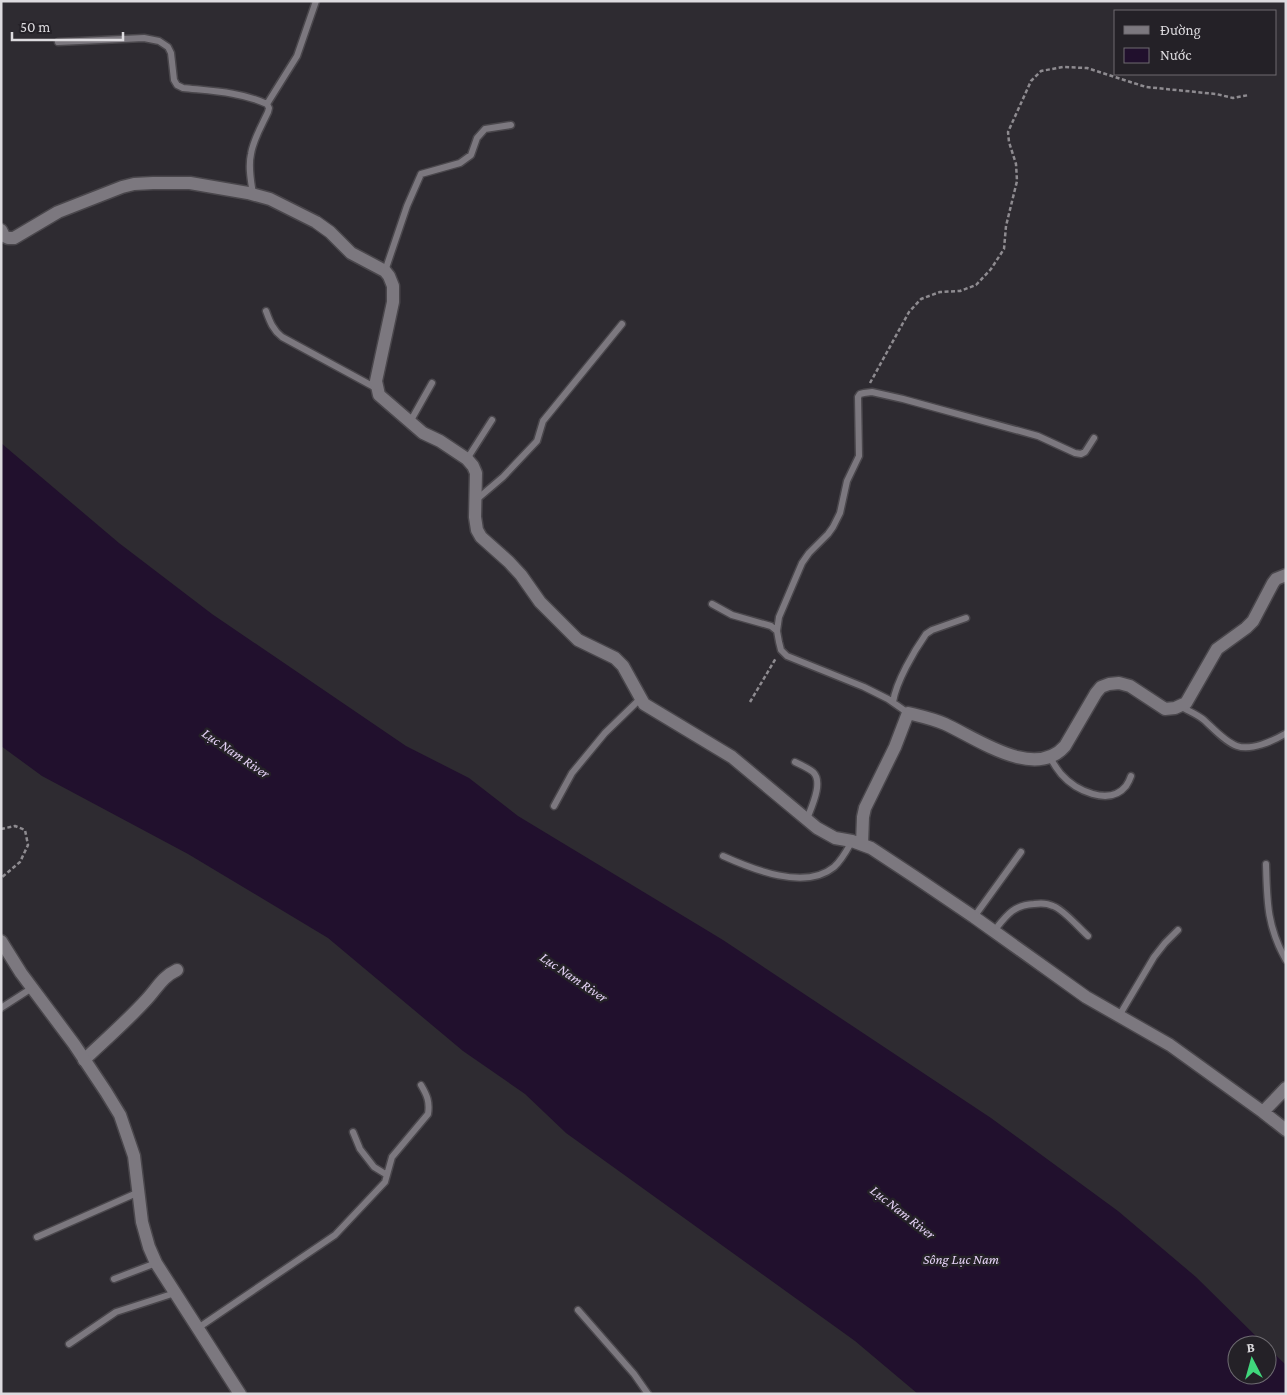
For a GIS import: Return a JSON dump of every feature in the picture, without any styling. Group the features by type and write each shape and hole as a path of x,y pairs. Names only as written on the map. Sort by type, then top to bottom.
{"street":[{"path":"1,230 4,236 14,238 58,212 102,194 134,184 190,183 253,194 270,199 316,222 330,232 351,253 385,270 393,286 393,302 376,382 379,395 423,433 440,441 467,459 476,473 475,517 477,530 481,537 509,562 521,575 540,602 578,640 614,658 623,666 644,704 732,757 817,828 830,836 870,848 900,867 1086,997 1170,1046 1286,1130"},
{"path":"857,843 865,808 895,748 908,712 943,723 991,748 1013,756 1029,760 1050,757 1059,753 1065,746 1101,687 1119,683 1130,686 1165,709 1186,703 1217,648 1253,621 1276,579 1286,575"},
{"path":"1,941 120,1115 134,1156 142,1222 149,1247 156,1262 240,1394"},
{"path":"84,1060 147,999 168,974 178,970"},
{"path":"1263,1112 1286,1088"}],"lane":[{"path":"267,104 297,56 316,1"},
{"path":"58,42 144,38 159,41 168,47 172,53 174,80 183,88 234,94 260,100 267,104 268,112 250,154 253,194"},
{"path":"385,270 407,206 421,174 460,164 471,154 477,138 485,129 511,125"},
{"path":"266,311 271,326 282,337 376,388"},
{"path":"475,501 503,478 537,441 543,421 622,324"},
{"path":"410,422 432,383"},
{"path":"908,712 864,687 786,656 781,650 777,631 779,617 802,563 808,553 828,534 840,513 847,481 859,456 857,400 860,394 872,392 903,399 1038,436 1075,453 1081,454 1085,452 1094,438"},
{"path":"467,459 492,420"},
{"path":"712,604 732,615 770,626 777,631"},
{"path":"893,702 899,682 926,634 966,618"},
{"path":"554,806 572,773 605,733 640,698"},
{"path":"1180,706 1202,718 1223,737 1238,747 1254,747 1270,742 1285,734"},
{"path":"1050,757 1061,774 1072,784 1084,791 1098,795 1118,793 1126,786 1132,776"},
{"path":"795,762 815,773 818,782 816,794 807,819"},
{"path":"723,856 747,867 778,875 797,878 811,877 824,873 834,867 857,843"},
{"path":"974,917 1021,852"},
{"path":"1266,864 1271,929 1286,960"},
{"path":"994,931 1016,907 1040,903 1052,905 1058,909 1088,936"},
{"path":"1119,1016 1154,957 1178,930"},
{"path":"1,1008 32,988"},
{"path":"198,1328 335,1235 385,1182 392,1157 428,1114 427,1094 421,1085"},
{"path":"352,1132 360,1149 374,1167 387,1175"},
{"path":"37,1237 139,1192"},
{"path":"114,1280 156,1262"},
{"path":"69,1344 116,1312 175,1292"},
{"path":"578,1310 634,1374 648,1394"}],"path":[{"path":"864,393 909,312 921,299 940,292 960,292 976,285 991,269 1004,249 1006,226 1016,181 1016,164 1008,132 1030,81 1041,71 1063,67 1087,68 1146,87 1216,94 1233,98 1249,95"},
{"path":"750,702 781,650"},
{"path":"1,829 15,826 25,830 28,845 20,862 1,878"}],"water":[{"name":"Sông Lục Nam","path":"1,443 119,543 212,614 406,746 469,778 518,816 723,940 991,1118 1118,1211 1196,1277 1255,1335 1227,1335 1227,1385 1277,1385 1277,1356 1286,1365 1286,1394 918,1394 855,1341 566,1133 525,1094 463,1051 328,938 188,854 42,776 1,746"}],"water label":[{"name":"Lục Nam River","path":"236,753"},
{"name":"Lục Nam River","path":"574,977"},
{"name":"Lục Nam River","path":"903,1212"}]}
